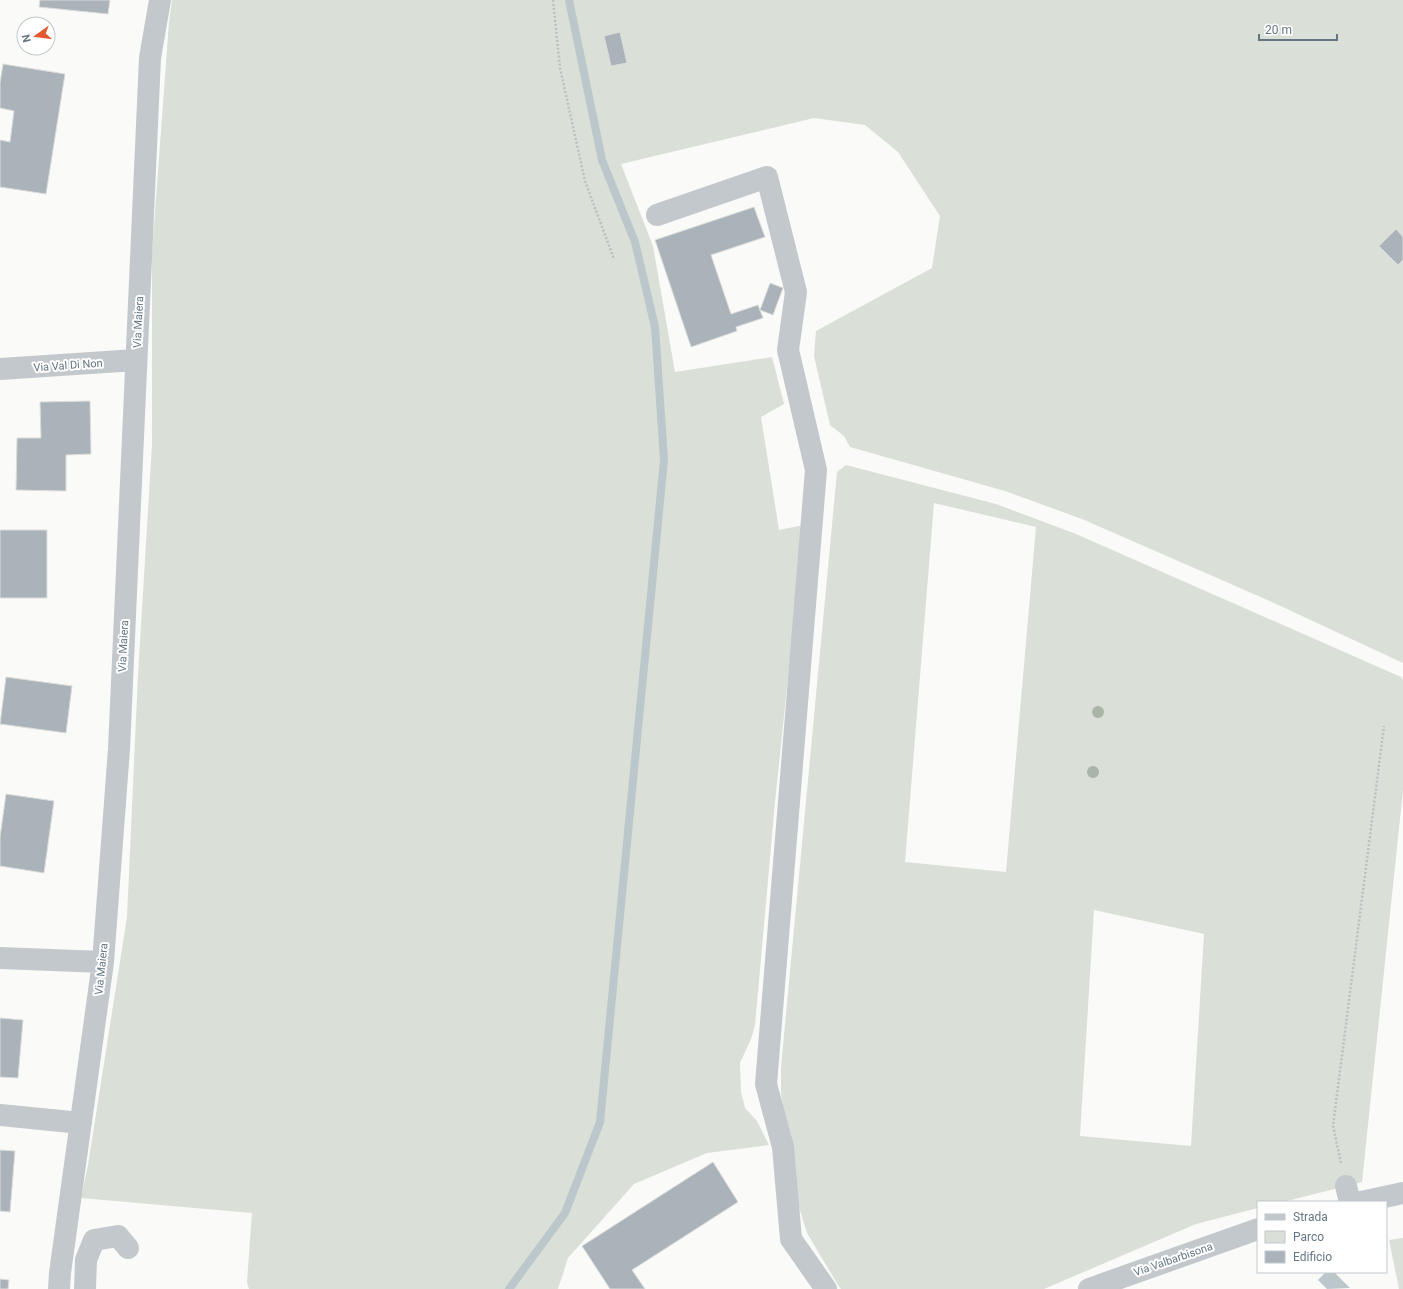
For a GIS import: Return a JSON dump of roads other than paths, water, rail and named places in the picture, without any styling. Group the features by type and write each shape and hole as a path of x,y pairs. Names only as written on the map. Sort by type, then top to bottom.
{"street":[{"name":"Via Maiera","path":"59,1289 103,962 119,749 150,58 160,0"},
{"path":"657,215 767,177 796,292 788,350 816,470 766,1084 783,1147 791,1239 826,1289"},
{"name":"Via Val Di Non","path":"0,369 136,360"},
{"path":"0,958 103,962"},
{"path":"0,1114 81,1123"},
{"path":"1366,1201 1403,1193"},
{"name":"Via Valbarbisona","path":"1089,1289 1257,1229"},
{"path":"85,1289 86,1260 94,1240 118,1236 128,1248"}],"waterway":[{"path":"509,1289 565,1213 600,1122 664,460 655,327 635,242 602,160 569,0"}]}
